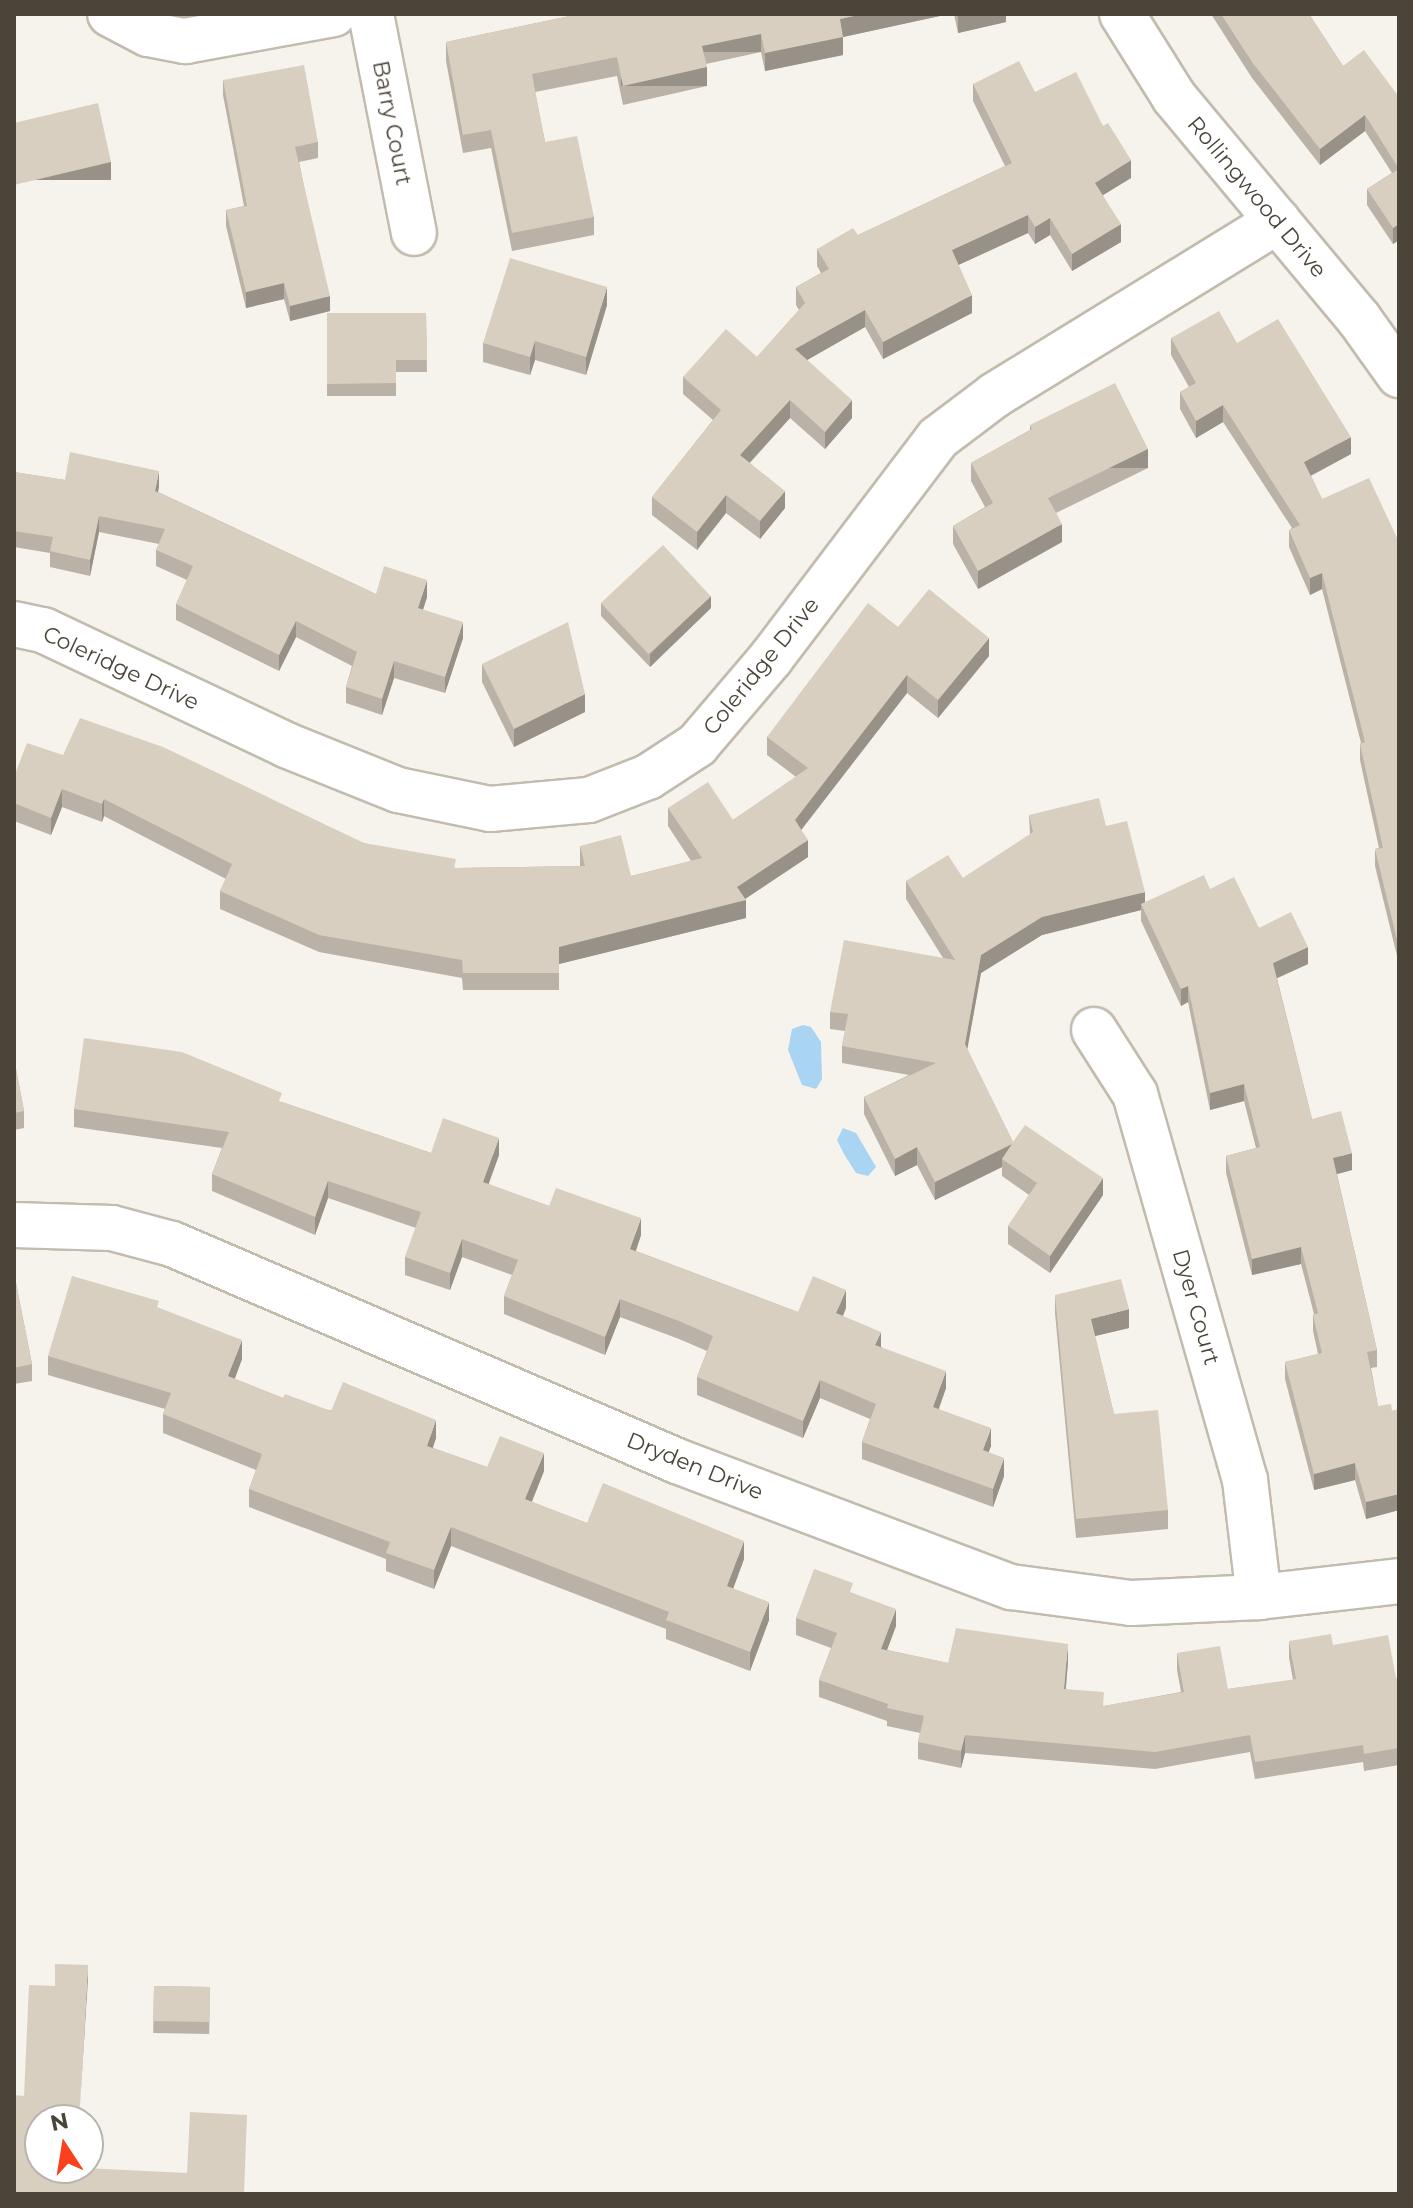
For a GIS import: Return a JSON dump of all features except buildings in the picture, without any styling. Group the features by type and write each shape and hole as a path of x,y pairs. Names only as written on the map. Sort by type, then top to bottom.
{"street":[{"path":"110,14 148,34 185,41 334,14"},
{"name":"Barry Court","path":"371,14 414,233"},
{"name":"Rollingwood Drive","path":"1122,14 1174,97 1278,221 1399,375"},
{"name":"Coleridge Drive","path":"14,624 43,630 286,745 398,790 490,809 589,800 648,777 697,745 771,658 938,438 995,395 1278,221"},
{"name":"Dyer Court","path":"1094,1030 1135,1094 1245,1480 1259,1597"},
{"name":"Dryden Drive","path":"14,1225 112,1228 172,1244 677,1461 1011,1587 1131,1603 1259,1597 1399,1581"}],"water":[{"path":"803,1025 811,1027 821,1042 822,1079 816,1089 802,1085 788,1050 792,1029"},
{"path":"843,1128 856,1133 876,1167 868,1176 856,1173 844,1154 837,1140"}]}
